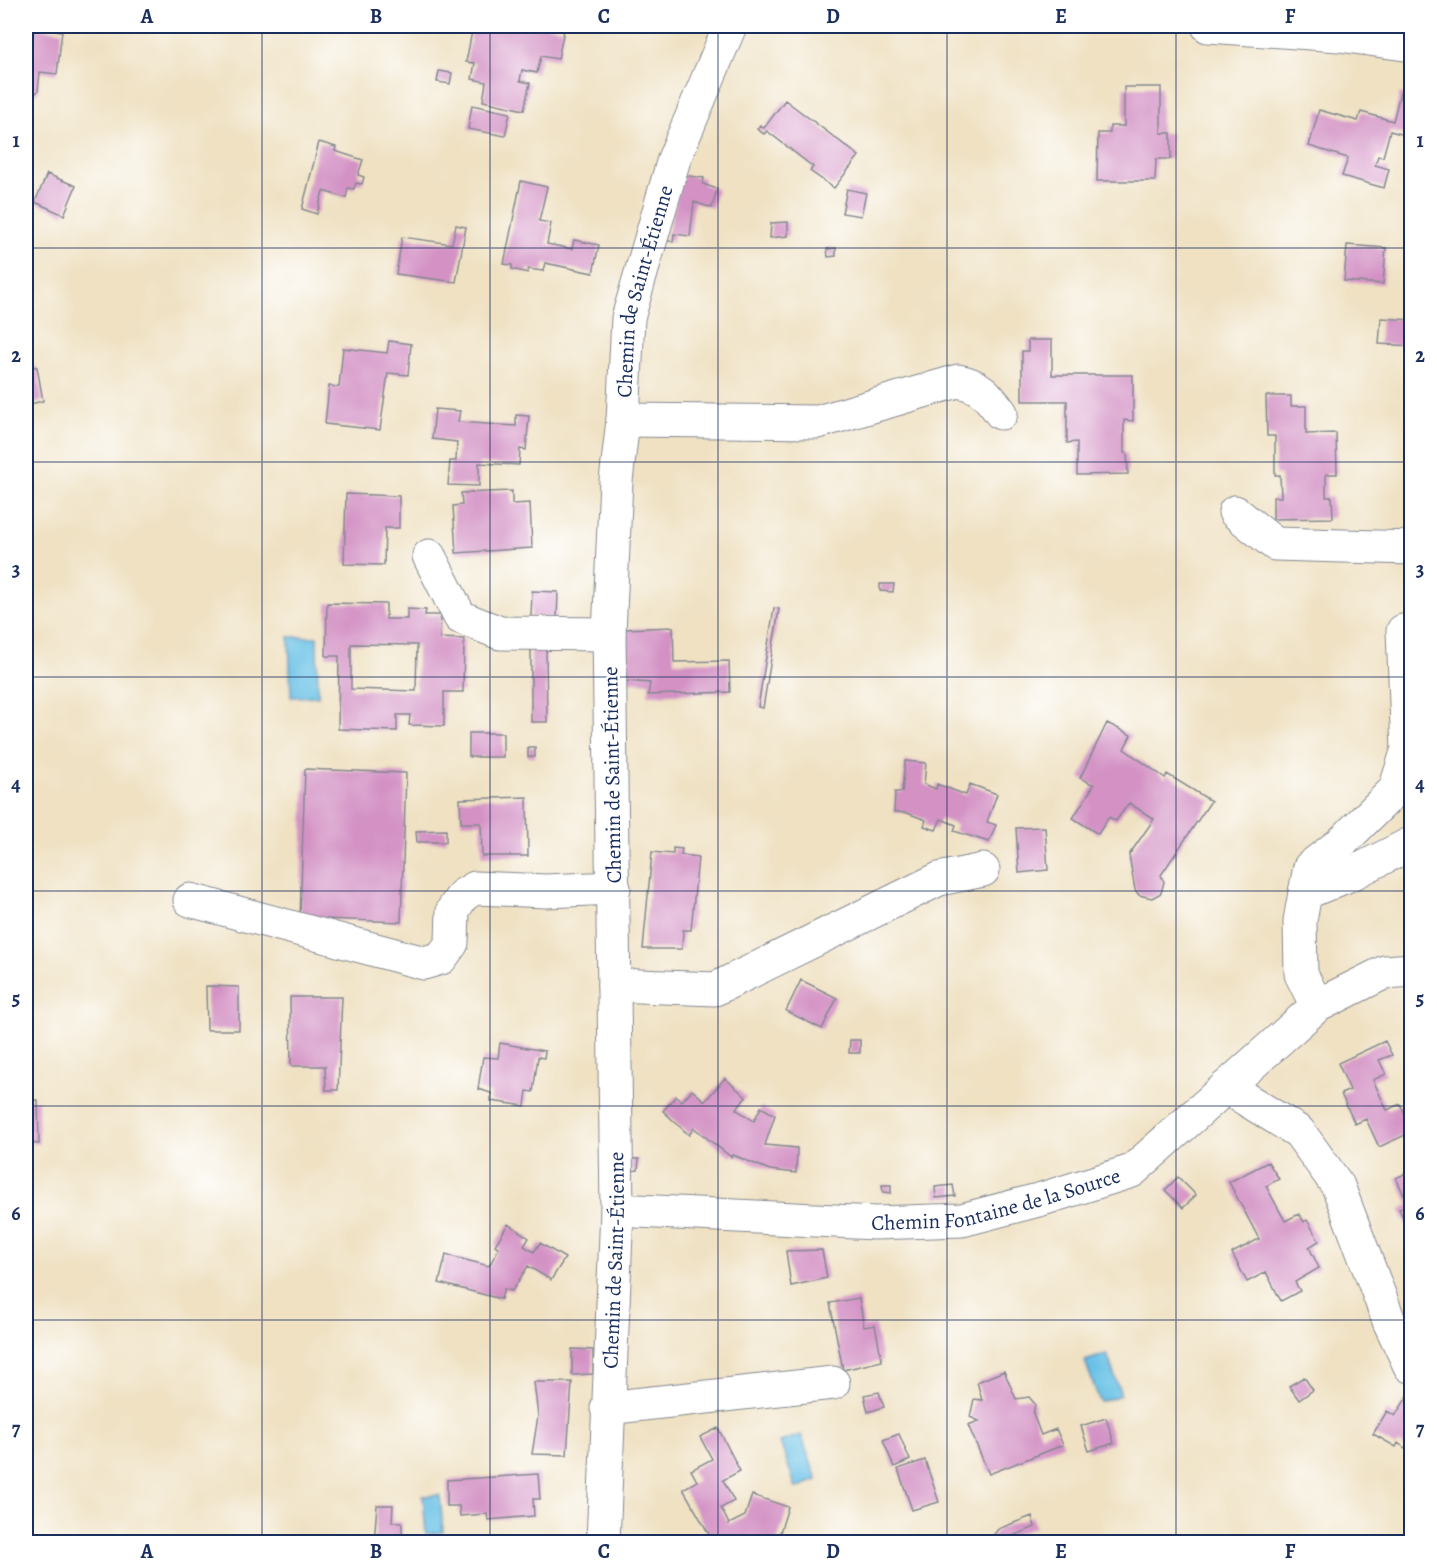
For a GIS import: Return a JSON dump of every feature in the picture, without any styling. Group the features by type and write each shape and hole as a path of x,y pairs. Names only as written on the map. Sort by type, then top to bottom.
{"street":[{"name":"Chemin de Saint-Étienne","path":"603,1542 617,1210 609,634 616,481 623,420 628,318 674,159 730,26"},
{"path":"1208,26 1339,35 1412,45"},
{"path":"623,420 818,422 958,381 972,384 985,391 1001,413"},
{"path":"1235,512 1275,543 1412,549"},
{"path":"429,556 460,617 500,633 609,634"},
{"path":"1317,1006 1301,974 1300,921 1310,867 1341,843 1395,790 1408,749 1403,631"},
{"path":"1305,893 1351,874 1412,843"},
{"path":"615,986 715,989 939,879 982,870"},
{"path":"190,900 424,963 441,958 452,943 453,910 463,895 474,888 546,891 614,888"},
{"name":"Chemin Fontaine de la Source","path":"617,1210 874,1224 962,1220 1132,1171 1317,1006 1385,972 1412,970"},
{"path":"1226,1087 1299,1131 1338,1186 1389,1321 1410,1366"},
{"path":"607,1408 834,1383"}],"water":[{"path":"289,637 317,637 318,696 291,697"},
{"path":"1107,1354 1121,1395 1100,1402 1085,1361"},
{"path":"801,1435 817,1480 796,1488 780,1442"},
{"path":"440,1495 443,1532 426,1534 423,1496"}],"building":[{"path":"473,26 547,26 564,30 558,59 541,56 537,73 522,70 520,81 530,83 524,110 483,101 486,82 472,79 475,63 466,62"},
{"path":"34,28 62,31 57,74 40,72 38,91 28,99 33,106 26,112 26,87"},
{"path":"439,71 452,73 450,84 437,82"},
{"path":"1124,87 1161,87 1161,133 1171,133 1171,159 1156,159 1155,181 1097,181 1098,133 1110,133 1110,126 1124,126"},
{"path":"1400,93 1412,97 1412,137 1390,131 1383,157 1378,156 1375,165 1389,169 1384,188 1342,176 1348,158 1309,146 1319,110 1358,121 1361,112 1393,121"},
{"path":"785,100 859,156 834,188 810,171 813,167 767,131 764,134 757,129 760,125 764,128"},
{"path":"472,105 510,113 505,136 468,129"},
{"path":"319,142 336,147 335,151 363,160 358,175 364,177 362,184 356,183 354,189 348,188 346,198 323,191 317,214 302,209"},
{"path":"47,174 76,186 64,215 35,202"},
{"path":"682,175 704,178 703,184 717,189 712,208 694,202 690,236 674,234 673,242 666,240"},
{"path":"521,181 547,187 539,221 551,223 547,244 572,249 574,240 599,245 593,273 545,263 543,271 528,269 528,273 512,269 512,265 504,264"},
{"path":"847,189 866,193 861,216 842,213"},
{"path":"788,222 788,236 770,238 771,223"},
{"path":"456,225 466,227 456,282 396,274 402,237 452,244"},
{"path":"1347,245 1386,248 1383,284 1344,281"},
{"path":"836,248 836,256 828,257 827,249"},
{"path":"1381,318 1412,320 1412,346 1379,344"},
{"path":"1028,340 1052,340 1052,375 1133,375 1133,421 1124,420 1124,453 1127,453 1128,474 1077,475 1077,442 1067,443 1067,401 1022,401 1022,351 1028,351"},
{"path":"389,341 411,344 408,375 388,373 380,430 325,424 329,386 339,387 343,348 387,353"},
{"path":"26,352 29,366 37,367 43,401 26,405"},
{"path":"1266,396 1291,396 1291,406 1306,406 1306,434 1336,433 1337,474 1326,474 1326,497 1332,497 1333,518 1273,519 1273,497 1281,497 1280,475 1275,475 1275,436 1267,436"},
{"path":"435,409 460,411 458,422 516,426 516,415 529,416 526,450 520,449 519,465 479,463 479,486 448,485 450,461 456,461 457,442 432,439"},
{"path":"26,411 32,437 26,438"},
{"path":"512,491 512,504 530,503 532,548 456,553 453,506 462,505 461,493"},
{"path":"346,494 399,496 399,528 385,528 384,565 344,564"},
{"path":"880,584 894,584 893,592 880,591"},
{"path":"532,591 558,592 557,618 531,617"},
{"path":"327,603 386,604 386,619 407,619 407,609 426,610 425,615 441,615 440,638 464,639 463,692 444,692 444,726 409,725 410,715 397,715 397,731 338,729 339,656 326,656","holes":["351,644 417,645 416,691 351,689"]},
{"path":"774,608 779,609 763,708 758,707"},
{"path":"673,627 674,662 729,661 730,692 648,695 650,683 626,681 623,629"},
{"path":"531,647 546,647 547,722 531,722"},
{"path":"1107,723 1131,735 1124,749 1165,778 1167,774 1211,801 1161,875 1164,882 1161,893 1152,898 1139,895 1135,890 1129,855 1154,819 1129,803 1116,821 1109,817 1098,834 1073,818 1094,785 1080,778"},
{"path":"469,733 503,733 503,757 469,757"},
{"path":"528,747 535,747 535,757 528,757"},
{"path":"905,761 926,763 924,784 936,789 937,784 966,795 970,784 997,794 987,822 996,825 989,842 954,831 956,825 941,819 936,830 924,826 926,820 907,813 894,812 895,792 902,792"},
{"path":"305,769 406,773 401,922 300,918"},
{"path":"527,797 528,856 482,856 481,823 461,823 460,799"},
{"path":"1045,827 1048,870 1019,873 1016,828"},
{"path":"446,830 446,842 417,842 416,831"},
{"path":"673,848 682,849 681,855 698,857 691,930 683,930 682,949 643,949 652,852 673,854"},
{"path":"801,980 837,998 822,1029 786,1011"},
{"path":"206,986 239,987 239,1030 207,1030"},
{"path":"290,997 342,997 338,1090 326,1090 325,1066 291,1066"},
{"path":"850,1040 860,1040 860,1053 849,1053"},
{"path":"1385,1041 1392,1055 1379,1060 1386,1074 1373,1080 1387,1110 1400,1104 1407,1117 1412,1115 1412,1132 1379,1147 1366,1119 1355,1124 1341,1094 1350,1090 1338,1063"},
{"path":"500,1043 545,1051 544,1058 538,1057 533,1092 527,1091 525,1106 491,1101 491,1093 478,1089 483,1057 498,1058"},
{"path":"725,1078 746,1097 736,1109 754,1121 761,1107 775,1115 765,1145 797,1148 796,1173 770,1170 733,1155 731,1157 694,1128 689,1135 663,1111 676,1096 682,1101 692,1090 705,1101"},
{"path":"26,1100 38,1100 39,1144 30,1143 30,1132 26,1132"},
{"path":"630,1159 639,1159 638,1170 630,1171"},
{"path":"1268,1162 1279,1179 1266,1186 1285,1221 1299,1214 1304,1222 1307,1220 1319,1241 1309,1247 1319,1268 1295,1282 1300,1291 1281,1301 1266,1272 1247,1282 1232,1253 1259,1239 1229,1182"},
{"path":"1412,1170 1412,1236 1399,1209 1409,1205 1396,1178"},
{"path":"1178,1177 1196,1195 1183,1208 1165,1190"},
{"path":"882,1185 891,1185 891,1193 883,1192"},
{"path":"953,1185 955,1196 936,1198 935,1187"},
{"path":"508,1224 529,1238 524,1246 534,1252 540,1243 565,1258 551,1280 528,1266 512,1291 504,1289 501,1299 439,1283 446,1255 489,1266 499,1248 495,1245"},
{"path":"822,1250 827,1278 791,1286 786,1251"},
{"path":"859,1298 864,1327 875,1325 882,1361 843,1370 830,1303"},
{"path":"572,1349 593,1350 593,1374 572,1375"},
{"path":"1004,1371 1016,1399 1029,1397 1035,1404 1033,1414 1041,1435 1056,1429 1063,1445 989,1474 968,1425 979,1421 970,1417 974,1399 982,1400 977,1382"},
{"path":"1304,1377 1313,1390 1299,1400 1289,1386"},
{"path":"534,1382 572,1382 567,1455 532,1454 538,1416"},
{"path":"879,1392 884,1407 868,1412 864,1395"},
{"path":"1409,1394 1412,1396 1412,1436 1405,1448 1398,1443 1396,1447 1373,1434 1387,1411 1395,1416"},
{"path":"1106,1418 1114,1443 1089,1451 1081,1426"},
{"path":"718,1428 740,1471 723,1480 734,1501 721,1508 729,1524 745,1516 752,1495 788,1507 777,1542 703,1542 705,1535 709,1534 683,1489 697,1481 691,1470 712,1459 700,1437"},
{"path":"899,1434 910,1460 894,1467 883,1440"},
{"path":"925,1460 939,1502 912,1510 898,1469"},
{"path":"538,1474 540,1499 533,1499 534,1516 488,1520 487,1514 460,1516 459,1506 447,1506 447,1480"},
{"path":"377,1505 393,1505 392,1522 402,1522 402,1542 374,1542"},
{"path":"1032,1516 1035,1527 1010,1537 1009,1542 993,1542 992,1537 998,1529"}]}
